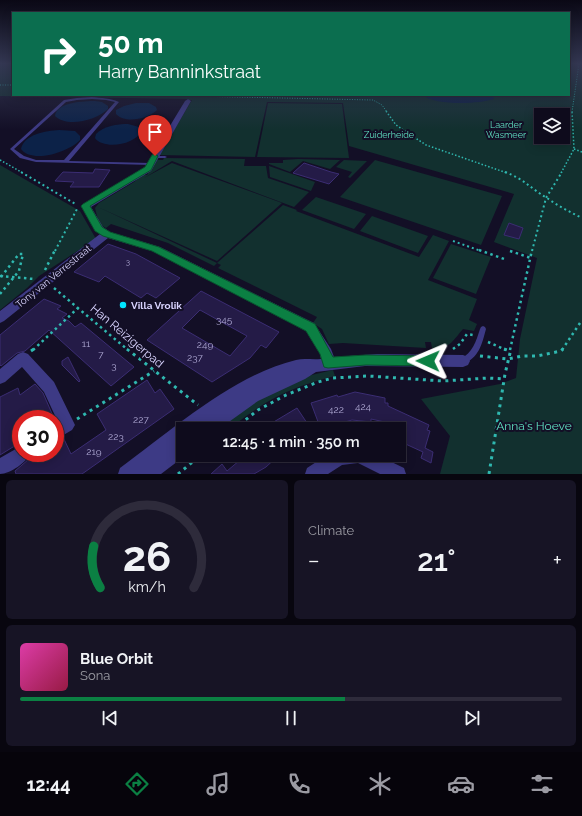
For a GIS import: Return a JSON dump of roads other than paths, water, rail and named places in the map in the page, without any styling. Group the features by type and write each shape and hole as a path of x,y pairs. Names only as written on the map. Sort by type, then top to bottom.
{"street":[{"path":"188,98 157,159 148,168 86,206 99,229 106,234 156,249 310,327 326,353 328,363"},
{"name":"Tony van Verrestraat","path":"0,318 40,281 106,234"},
{"path":"0,378 23,358 49,387 61,410"},
{"path":"194,422 208,411 243,389 273,373 297,365 313,366 328,363 366,360 468,358"},
{"path":"216,422 253,396 300,375 313,366"},
{"path":"64,416 68,424 64,426"},
{"path":"126,474 176,436"},
{"path":"148,474 176,452"},
{"path":"0,468 12,460"},
{"path":"313,474 331,462"},
{"path":"373,462 398,474"}],"lane":[{"path":"65,162 117,102 111,100 72,99 65,101 12,148 22,157 36,161 65,162 157,159"},
{"path":"468,358 484,329"}],"water":[{"name":"Laarder Wasmeer","path":"424,96 493,96 494,99 479,102 457,103 429,99"},
{"path":"78,102 102,102 108,106 108,109 97,116 82,121 67,122 60,120 55,116 57,111 65,105"},
{"path":"136,103 149,103 156,107 157,110 148,116 131,120 120,117 116,114 116,110"},
{"path":"128,124 139,127 141,131 133,140 126,143 112,145 105,144 99,142 95,138 99,131 107,127"},
{"path":"59,130 75,131 80,136 80,140 68,149 50,155 33,156 21,149 26,140 36,134"}],"place":[{"name":"Villa Vrolik","path":"123,305"}],"park label":[{"name":"Zuiderheide","path":"389,135"},
{"name":"Anna's Hoeve","path":"534,426"}]}
